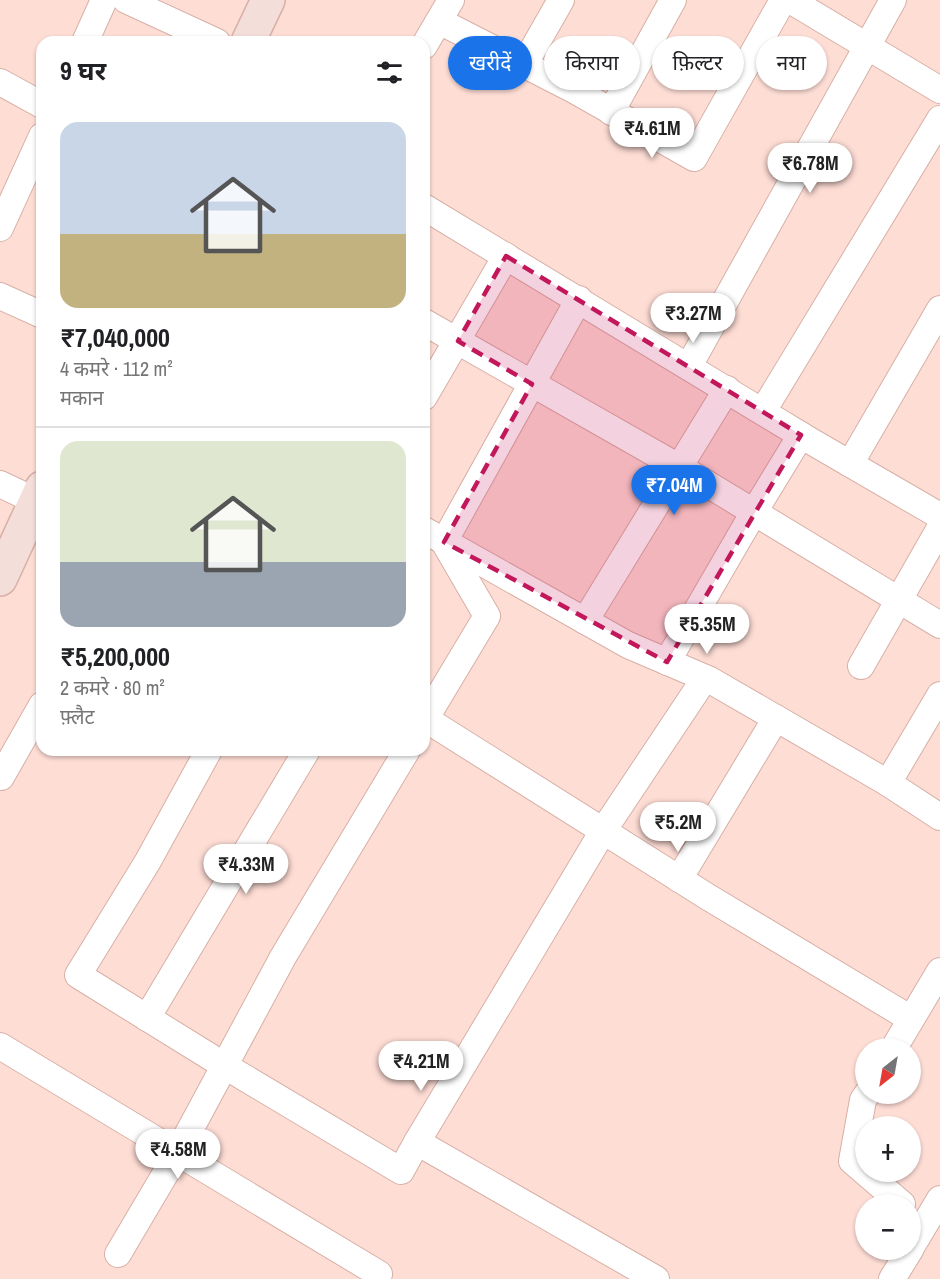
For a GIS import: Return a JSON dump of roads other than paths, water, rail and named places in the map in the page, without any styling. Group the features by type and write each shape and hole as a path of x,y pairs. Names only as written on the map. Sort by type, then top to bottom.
{"street":[{"path":"88,36 104,0"},
{"path":"126,0 203,36"},
{"path":"251,36 268,0"},
{"path":"532,51 561,0"},
{"path":"611,112 674,0"},
{"path":"532,69 694,158 783,0"},
{"path":"790,0 940,90"},
{"path":"688,366 893,0"},
{"path":"430,36 445,10 482,36"},
{"path":"0,82 36,102"},
{"path":"763,411 940,119"},
{"path":"0,228 36,149"},
{"path":"430,211 801,435 938,514 898,600 861,666"},
{"path":"430,387 506,256"},
{"path":"0,296 36,312"},
{"path":"434,536 532,384 579,299"},
{"path":"850,464 940,309"},
{"path":"430,325 678,467 940,626"},
{"path":"585,621 727,389"},
{"path":"667,662 753,512 801,435"},
{"path":"0,484 36,497"},
{"path":"0,579 36,506"},
{"path":"434,536 628,645 705,678 888,783 940,817"},
{"path":"430,711 487,616 434,536"},
{"path":"206,756 148,861 78,975 401,1171 603,831 705,678"},
{"path":"888,783 940,695"},
{"path":"1,777 36,716"},
{"path":"679,879 776,718"},
{"path":"430,722 679,879 911,1019"},
{"path":"147,1018 303,756"},
{"path":"118,1254 177,1154 283,957 403,756"},
{"path":"900,1038 940,971"},
{"path":"0,1046 379,1274"},
{"path":"862,1104 852,1161 890,1194"},
{"path":"417,1142 656,1279"},
{"path":"921,1216 940,1199"},
{"path":"892,1279 903,1260"}]}
